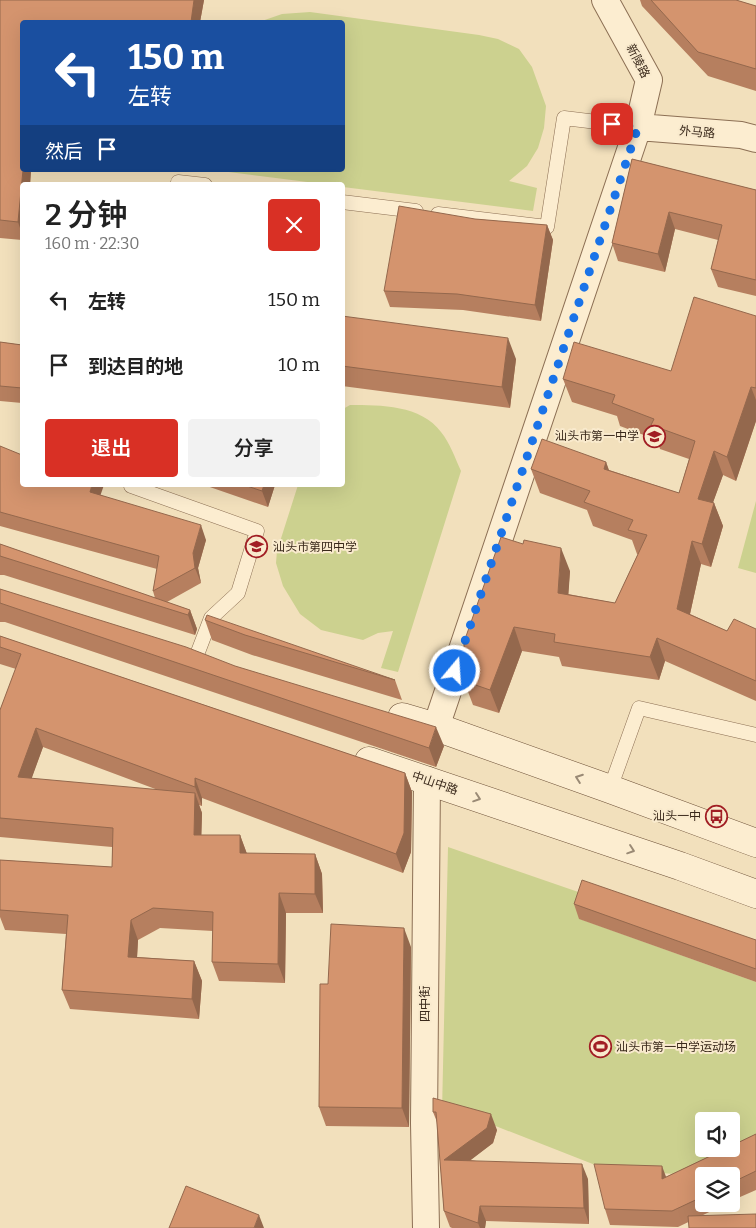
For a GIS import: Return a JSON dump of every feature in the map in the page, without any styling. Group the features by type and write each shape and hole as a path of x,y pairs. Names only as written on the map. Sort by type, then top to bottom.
{"main road":[{"path":"380,710 436,727 756,843"},
{"name":"中山中路","path":"343,752 680,866 756,894"}],"street":[{"name":"新陵路","path":"436,727 638,127 649,80 605,0"},
{"name":"外马路","path":"638,127 742,135 756,138"},
{"name":"四中街","path":"426,1228 424,1123 427,780"}],"lane":[{"path":"345,202 547,227 564,118 638,127"},
{"path":"134,487 257,531 238,593 210,618 200,653"},
{"path":"610,789 639,708 756,735"}],"green space":[{"path":"310,12 479,35 498,39 519,49 532,67 546,106 544,128 538,148 527,166 509,181 537,188 533,211 345,187 345,182 307,182 229,172 345,172 345,20 265,20 282,14"},
{"path":"350,405 387,406 400,408 423,416 433,423 444,436 461,471 398,672 381,668 393,631 378,633 363,640 321,630 300,614 283,586 276,563 277,551 297,487 345,487 345,408"},
{"path":"756,501 756,573 738,568"},
{"name":"汕头市第一中学运动场","path":"448,847 587,895 580,919 756,982 756,1143 740,1149 740,1112 695,1112 695,1157 720,1157 676,1174 608,1170 493,1125 442,1111"}],"building":[{"path":"0,0 194,0 191,20 20,20 20,172 23,172 22,182 20,182 18,222 0,220"},
{"path":"651,0 736,0 756,6 756,69 698,52"},
{"path":"632,159 756,190 756,280 711,269 722,225 669,212 658,254 612,243"},
{"path":"399,206 475,219 547,225 535,305 457,294 384,291"},
{"path":"694,297 756,316 756,388 751,387 727,457 714,451 698,499 714,503 702,544 692,541 677,609 727,631 734,619 756,629 756,681 657,638 650,657 554,642 555,634 514,627 490,690 464,681 464,642 501,537 523,544 524,540 561,548 558,593 615,603 647,535 628,530 633,520 584,502 590,491 531,469 542,439 606,462 604,469 679,493 695,441 651,425 654,419 612,403 615,395 563,379 574,342 671,371"},
{"path":"345,316 508,338 502,387 345,366"},
{"path":"0,342 20,345 20,388 0,386"},
{"path":"0,446 20,454 20,487 91,487 90,492 201,525 193,553 195,568 153,591 159,556 0,512"},
{"path":"250,487 263,487 262,491"},
{"path":"0,544 190,610 188,615 0,556"},
{"path":"0,589 186,647 235,666 436,727 429,748 0,603"},
{"path":"207,615 395,680 245,635 205,620"},
{"path":"0,636 405,773 404,833 396,854 195,778 195,787 36,728 18,777 195,793 194,835 240,835 240,853 315,854 315,894 279,893 278,964 212,962 213,912 153,908 131,920 128,957 194,961 192,999 62,990 68,915 0,910 0,860 112,867 113,828 0,818 0,710 21,654 0,647"},
{"path":"582,880 756,940 756,969 574,904"},
{"path":"331,924 404,928 402,1108 319,1107 320,984 328,984"},
{"path":"433,1098 491,1114 487,1128 444,1160 582,1164 584,1208 480,1206 478,1223 444,1211 436,1112 433,1112"},
{"path":"756,1134 756,1171 740,1179 740,1167 695,1167 695,1200 672,1211 605,1209 594,1164 662,1166 662,1179 708,1157 740,1157 740,1142"},
{"path":"186,1186 259,1215 254,1228 169,1228"},
{"path":"756,1214 756,1228 689,1228 688,1216"}],"place":[{"name":"汕头市第一中学","path":"655,436"},
{"name":"汕头市第四中学","path":"257,547"},
{"name":"汕头一中","path":"717,816"},
{"name":"汕头市第一中学运动场","path":"600,1047"}],"route":[{"path":"455,671 638,127 612,124"}]}
